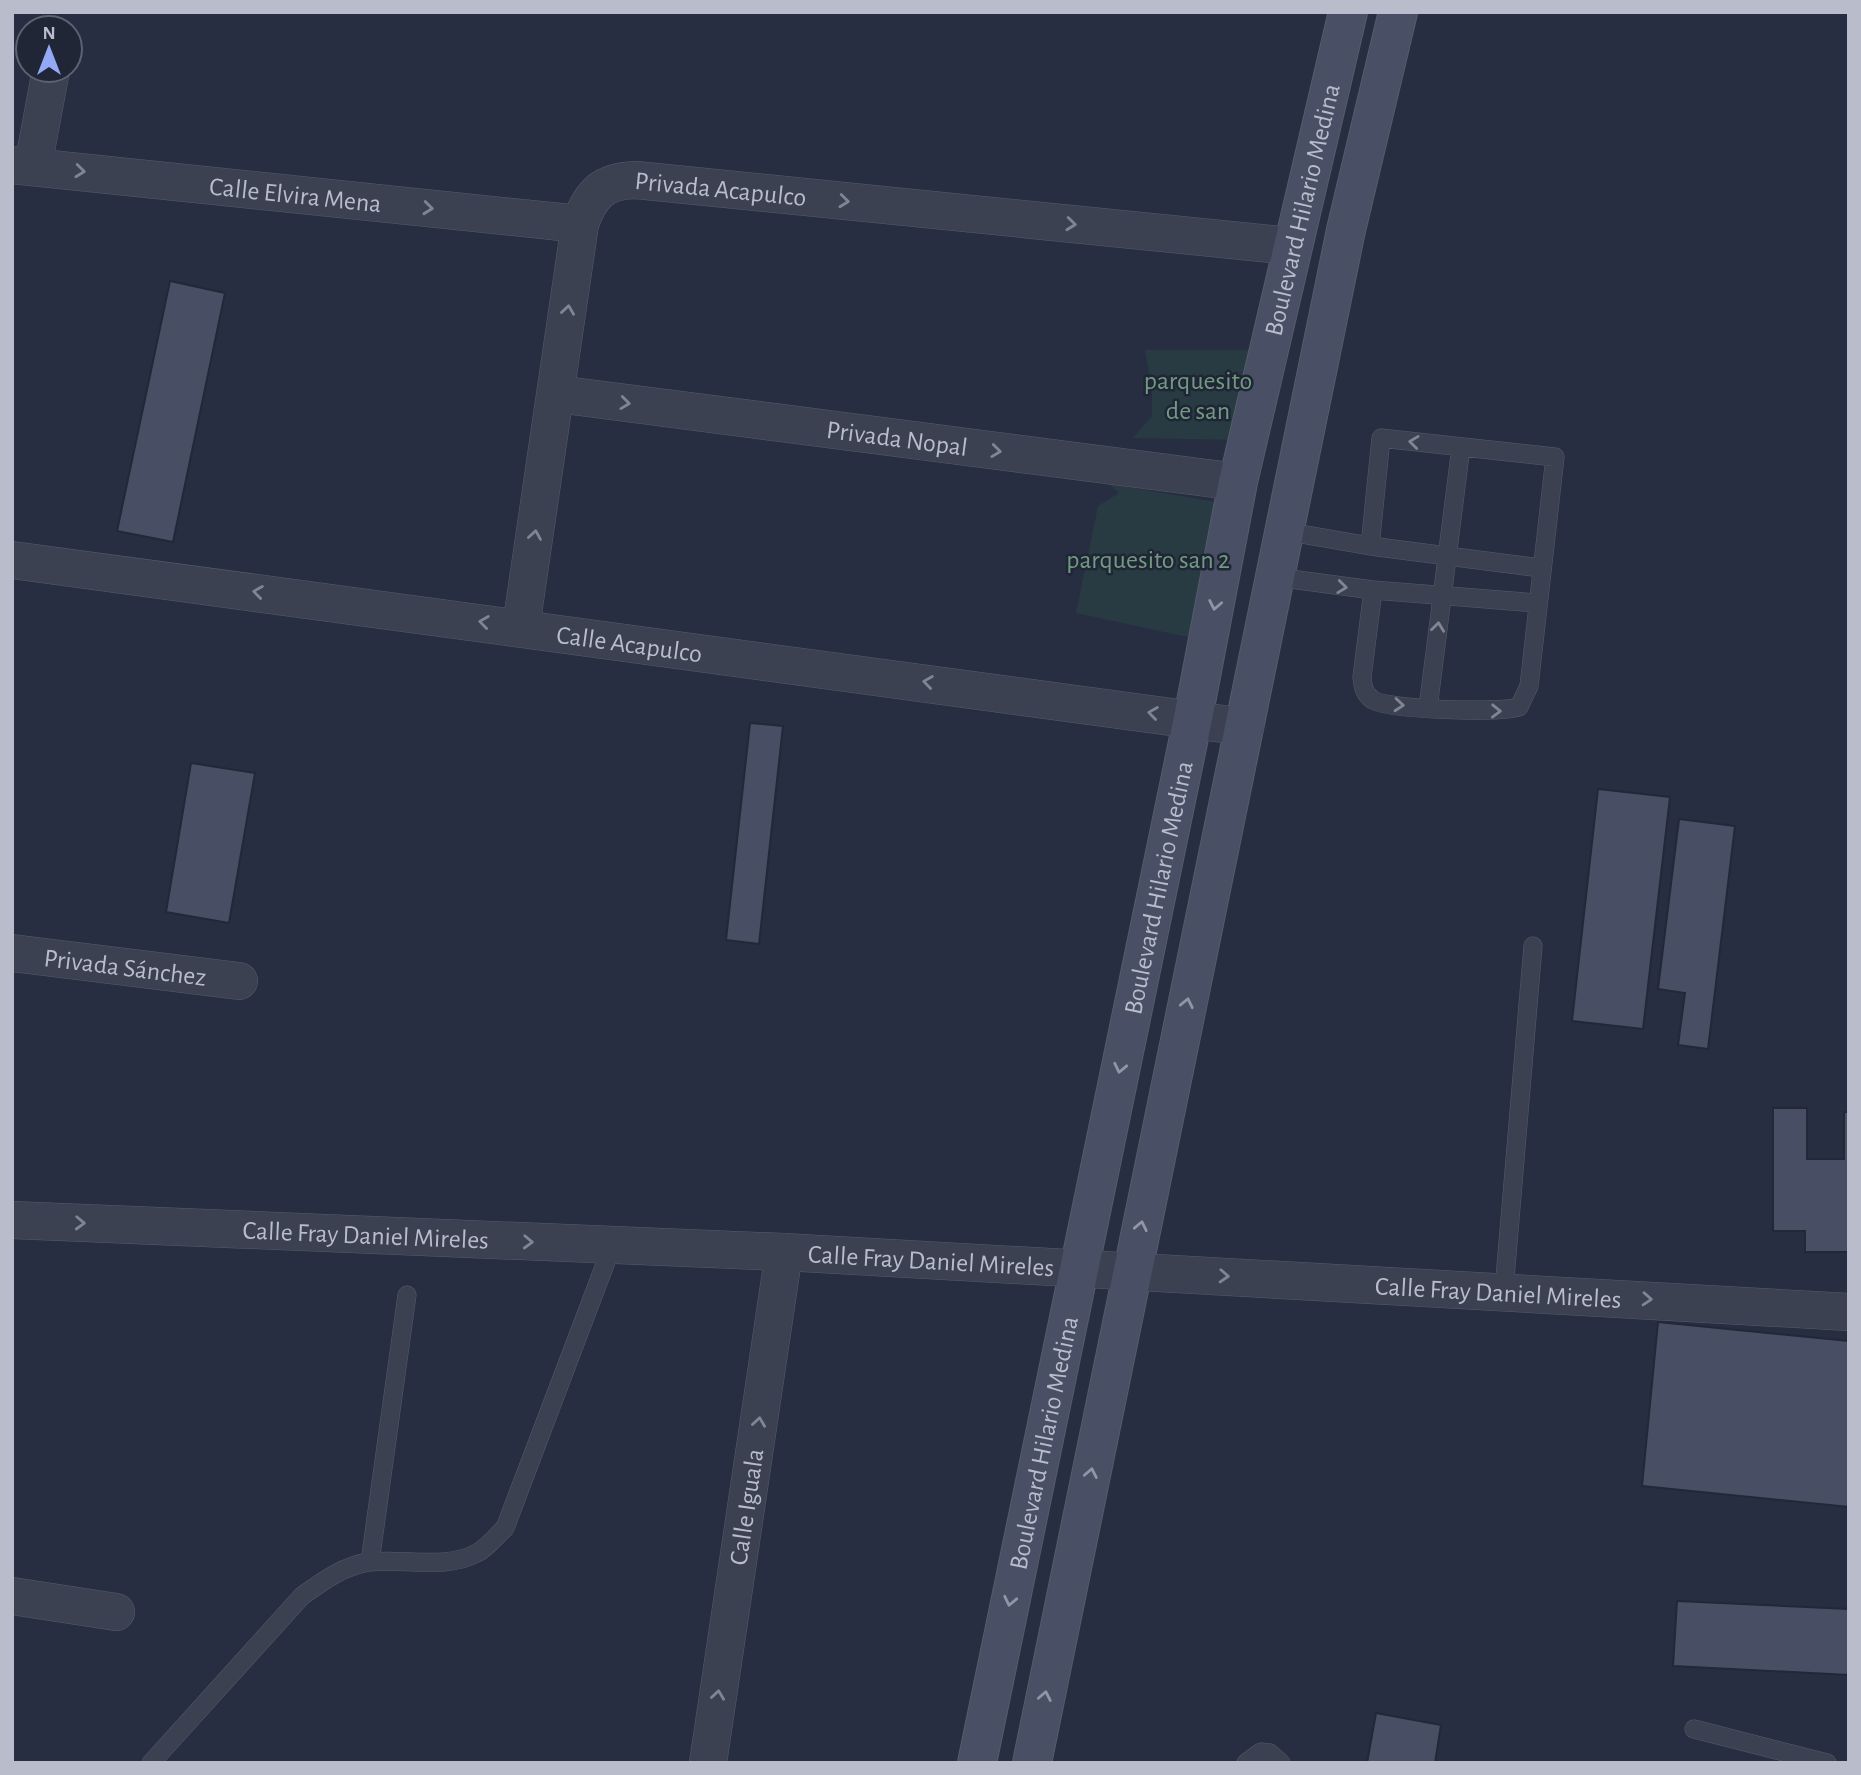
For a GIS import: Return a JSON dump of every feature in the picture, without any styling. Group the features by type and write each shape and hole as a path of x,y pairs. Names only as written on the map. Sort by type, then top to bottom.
{"main road":[{"name":"Boulevard Hilario Medina","path":"977,1763 1193,718 1238,482 1291,246 1348,12"},
{"name":"Boulevard Hilario Medina","path":"1032,1763 1346,230 1398,12"}],"street":[{"path":"23,166 47,84"},
{"name":"Calle Elvira Mena","path":"23,166 580,223"},
{"name":"Privada Acapulco","path":"521,627 580,223 588,200 600,187 616,181 636,180 1291,246"},
{"name":"Privada Nopal","path":"557,394 1238,482"},
{"name":"Calle Acapulco","path":"12,560 1245,727"},
{"name":"Privada Sánchez","path":"12,953 239,981"},
{"name":"Calle Fray Daniel Mireles","path":"12,1220 784,1252 1078,1270 1504,1290 1849,1312"},
{"name":"Calle Iguala","path":"708,1763 784,1252"},
{"path":"12,1596 116,1612"}],"lane":[{"path":"1370,546 1381,438 1555,457 1529,687 1519,707 1506,711 1380,704 1363,690 1373,590"},
{"path":"1428,708 1461,447"},
{"path":"1284,531 1370,546 1541,568"},
{"path":"1275,577 1373,590 1537,603"},
{"path":"1504,1290 1533,946"},
{"path":"151,1763 302,1596 348,1568 370,1562 446,1560 477,1553 505,1528 612,1246"},
{"path":"370,1562 407,1294"},
{"path":"1694,1729 1827,1763"},
{"path":"1246,1763 1261,1752 1270,1753 1281,1763"}],"green space":[{"name":"parquesito de san","path":"1145,350 1263,350 1245,440 1133,438 1152,416 1152,387"},
{"name":"parquesito san 2","path":"1109,484 1223,503 1192,638 1076,613 1098,506 1119,493"}],"building":[{"path":"170,281 225,293 173,542 117,531"},
{"path":"750,723 783,726 759,944 726,940"},
{"path":"191,763 255,773 229,923 166,912"},
{"path":"1598,789 1670,797 1643,1029 1572,1021"},
{"path":"1679,819 1735,826 1708,1049 1678,1045 1685,993 1658,989"},
{"path":"1773,1108 1807,1108 1807,1159 1844,1159 1844,1112 1849,1112 1849,1252 1805,1252 1805,1231 1773,1231"},
{"path":"1658,1322 1849,1341 1849,1507 1642,1486"},
{"path":"1677,1601 1849,1609 1849,1675 1673,1666"},
{"path":"1376,1713 1441,1725 1435,1763 1367,1763"}]}
